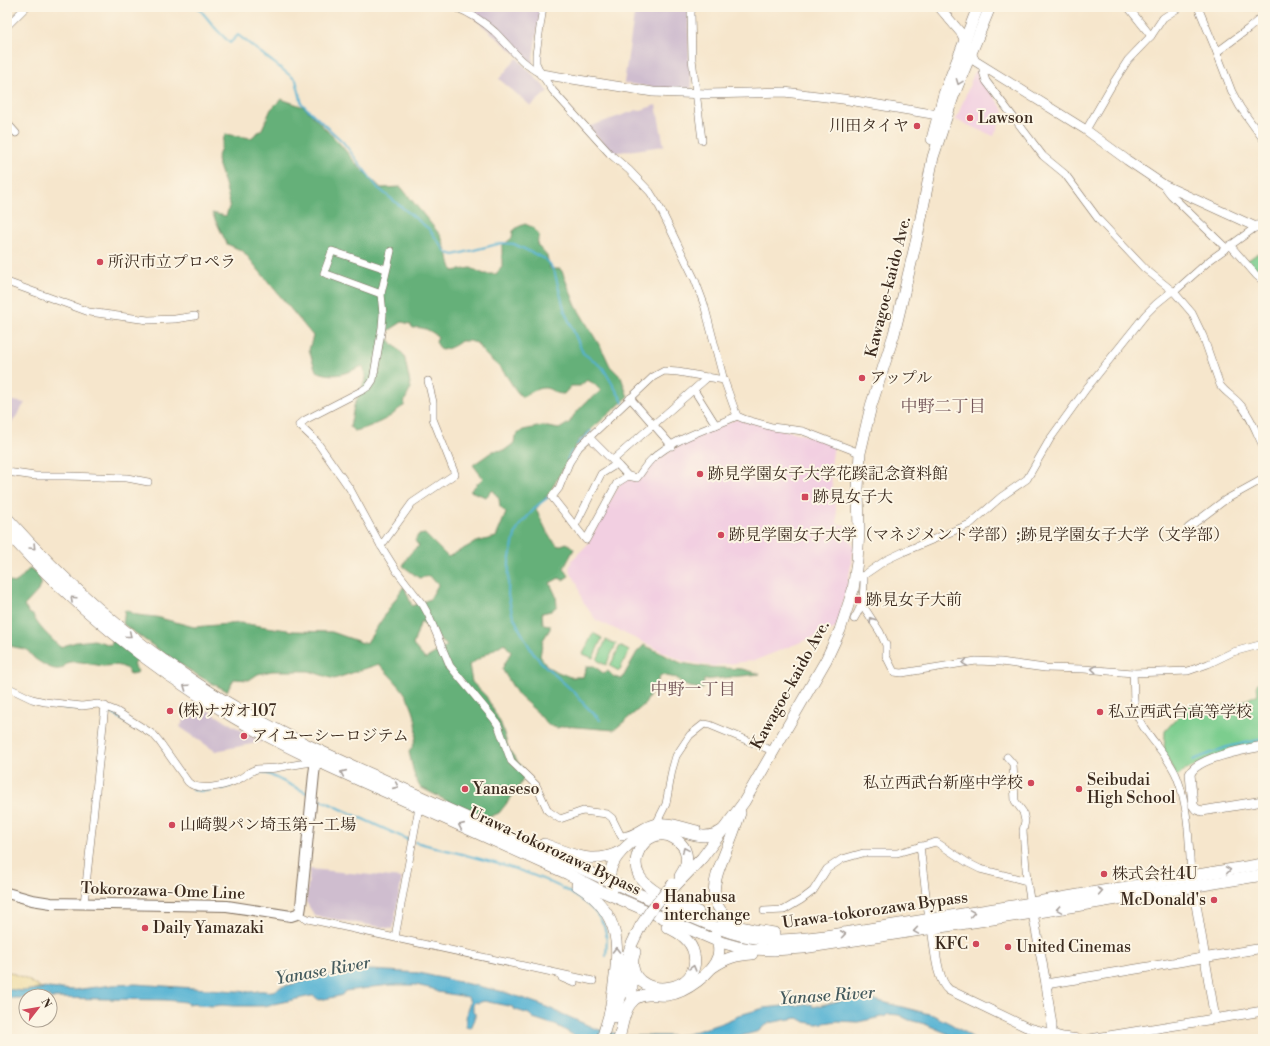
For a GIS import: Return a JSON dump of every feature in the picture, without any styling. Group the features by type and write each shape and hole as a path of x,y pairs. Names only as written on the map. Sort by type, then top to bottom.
{"highway":[{"name":"Kawagoe-kaido Ave.","path":"933,157 932,143 938,114 949,80 978,7"},
{"name":"Kawagoe-kaido Ave.","path":"675,886 715,848 743,805 829,655 840,630 859,577 858,489 860,453 871,406 897,322 917,238 933,157 944,122 970,53 990,7"},
{"name":"Urawa-tokorozawa Bypass","path":"7,518 55,570 90,603 158,657 233,707 320,757 418,807 664,919 717,941 738,947 774,950 850,942 931,924"},
{"name":"Urawa-tokorozawa Bypass","path":"7,532 41,568 84,609 128,646 190,690 234,718 320,757 459,814 645,897 718,928 745,936 778,940 798,940 931,924 1032,908 1193,887 1263,875"},
{"name":"Kawagoe-kaido Ave.","path":"622,987 629,958 642,929 657,912 675,886 702,858 743,805"},
{"path":"743,805 718,868 714,881 714,889 715,897 720,909 731,920 746,928"},
{"path":"459,814 568,853 583,857 602,859 622,850 648,832 658,829 666,828 705,837 718,834 725,828"},
{"path":"675,886 685,868 687,856 685,848 673,837 664,835 654,837 645,842 636,856 638,873 642,881 650,888 684,906 724,923 766,932 825,936"},
{"path":"497,842 575,884 676,931 686,938 693,947 695,960 693,970 689,978 680,984 670,987 652,987 640,980 633,969"},
{"path":"622,850 612,866 611,882 615,890 619,894 664,919"},
{"name":"Urawa-tokorozawa Bypass","path":"1032,908 1192,876 1263,864"},
{"path":"575,884 597,900 610,918 615,930 619,1039"},
{"path":"645,897 663,908 705,926 710,930 717,941 718,955 711,968"},
{"name":"Kawagoe-kaido Ave.","path":"622,987 642,929"},
{"path":"618,1006 625,960 642,929"},
{"path":"618,1006 644,996 669,995 676,993 694,984 711,968 726,958 741,954 773,955 800,953 820,950 850,942"},
{"path":"604,1039 633,969 635,952"},
{"path":"609,1039 622,987"}],"main road":[{"path":"297,914 300,912 301,906 314,774 320,757"},
{"name":"Tokorozawa-Ome Line","path":"7,893 44,902 222,906 253,909 288,916 297,914"}],"street":[{"path":"7,26 26,7"},
{"path":"456,7 482,21 495,32 530,68 541,74 653,92 784,92 842,99 938,114"},
{"path":"543,7 536,54 536,63 541,74 553,91 610,154 629,170 650,192 660,208 692,274 699,292 712,331 724,380 737,416"},
{"path":"692,7 692,59 702,140"},
{"path":"939,7 961,33 975,61 1086,130 1164,185 1259,225"},
{"path":"1128,7 1151,36"},
{"path":"1086,130 1112,84 1128,60 1151,36 1163,18 1180,7"},
{"path":"1198,7 1232,92 1240,107 1263,140"},
{"path":"1217,52 1263,16"},
{"path":"983,66 986,81 1042,156 1065,174 1099,220 1144,268 1173,292 1192,313 1203,336 1220,385 1225,392 1239,403 1263,446"},
{"path":"7,123 16,133"},
{"path":"1164,185 1171,195 1263,280"},
{"path":"854,619 862,605 864,597 859,577 886,560 970,524 1001,497 1027,479 1050,439 1095,378 1146,314 1210,260 1259,225"},
{"path":"381,294 324,273 332,251 386,269"},
{"path":"391,251 381,294 383,314 382,327 373,380 364,390 305,420 299,425 317,442 350,490 396,570 423,605 450,666 498,724 511,761 536,785 548,811 560,819 584,811 607,814 612,818 621,836 629,836 658,822 673,823 697,830"},
{"path":"7,282 89,312 148,320 175,319 195,316"},
{"path":"628,476 617,484 586,540 552,498 559,488 569,463 579,447 652,377 664,371 724,380"},
{"path":"575,526 601,474 653,424 708,377"},
{"path":"381,546 412,503 455,474 433,419 433,402 428,381"},
{"path":"694,390 716,425"},
{"path":"630,398 672,446"},
{"path":"589,437 628,476 636,478 652,459 693,433 737,416 772,427 803,431 860,453"},
{"path":"7,472 35,476 127,478 148,482"},
{"path":"1188,528 1225,500 1263,480"},
{"path":"849,604 862,605"},
{"path":"862,605 886,644 886,656 894,672 902,673 976,661 1001,662 1045,668 1084,668 1133,673 1188,671 1208,664 1233,652 1263,644"},
{"path":"1133,673 1135,709 1139,718 1172,766 1181,791 1187,822 1193,887 1215,1019"},
{"path":"7,687 32,699 45,702 82,706 98,704 116,711 154,735 188,782 195,786 202,787 224,784 236,781 256,769 274,768 320,757"},
{"path":"84,904 105,706"},
{"path":"658,822 666,804 676,756 690,735 704,724 710,725 773,751"},
{"path":"1263,746 1227,754 1197,765 1191,770 1190,774 1193,805 1196,809 1202,811 1263,801"},
{"path":"1007,757 1013,764 1015,801 1023,812 1025,821 1023,831 1027,881 1046,984 1052,1034"},
{"path":"395,938 418,807"},
{"path":"764,910 784,910 801,900 814,891 827,869 842,859 864,853 897,852 936,842 980,869 1027,881"},
{"path":"920,846 940,978 945,987 1026,1027 1079,1039"},
{"path":"297,914 308,919 593,981"},
{"path":"1046,984 1263,948"},
{"path":"546,972 574,983"},
{"path":"1090,1039 1263,1011"}],"shaded area":[{"path":"461,7 541,7 532,64 529,65"},
{"path":"626,7 688,7 689,59 692,87 690,89 656,88 624,83 635,9"},
{"path":"517,58 548,91 531,106 499,79"},
{"path":"977,70 1004,111 994,136 956,120 975,71"},
{"path":"656,105 664,146 612,153 588,127 637,110 638,111"},
{"path":"7,400 25,403 7,430"},
{"name":"跡見学園女子大学（マネジメント学部）;跡見学園女子大学（文学部）","path":"737,419 802,434 834,445 830,472 837,515 837,524 845,525 854,548 848,583 836,628 756,660 713,666 683,661 596,620 582,600 577,583 569,569 572,560 587,545 619,485 627,479 637,481 652,462 697,435"},
{"path":"194,702 262,742 215,751 180,727"},
{"path":"310,869 402,878 393,929 315,916 306,902"}],"green space":[{"path":"281,99 304,107 340,144 359,167 381,188 401,187 441,236 453,271 471,268 484,274 496,274 502,267 502,246 512,238 513,231 525,224 532,227 539,235 537,245 547,256 550,269 561,269 576,306 610,366 621,377 628,397 579,440 550,492 536,509 549,536 558,546 567,543 574,549 564,568 569,576 563,580 559,578 550,583 556,596 557,606 551,611 542,613 543,624 550,625 550,629 543,640 540,656 548,667 570,677 583,677 587,666 594,666 603,673 608,671 614,677 622,679 637,652 644,645 681,663 705,667 742,669 760,674 704,680 703,689 683,684 677,678 661,675 645,704 614,730 564,726 557,728 548,725 537,712 518,695 502,669 511,652 504,643 469,665 472,682 486,696 501,724 509,750 526,773 518,789 499,813 492,816 482,817 420,787 415,778 409,752 413,746 416,732 413,711 402,689 379,664 334,679 309,671 272,671 258,674 249,680 234,679 227,691 187,668 123,624 125,610 137,615 156,617 194,627 240,623 294,631 332,632 366,644 404,586 412,606 430,599 438,585 430,576 419,578 403,566 413,550 419,546 415,541 418,535 425,534 448,557 476,542 496,537 506,513 500,507 499,499 493,490 486,497 470,491 483,478 473,465 493,451 505,450 514,443 515,436 523,430 542,426 559,429 569,423 585,403 601,391 593,383 587,380 580,386 571,386 564,394 542,388 522,397 503,371 485,354 477,343 461,341 452,347 441,350 436,342 438,337 433,333 423,328 413,328 410,324 402,322 385,333 392,343 404,355 411,388 405,400 404,406 391,416 381,421 354,431 350,427 354,406 366,378 363,366 335,375 329,375 316,371 309,350 313,336 243,251 227,244 212,213 226,216 230,204 217,160 225,134 251,138 262,129 271,109","holes":["421,621 447,646 425,659 413,645"]},
{"path":"1258,253 1263,262 1263,267 1256,272 1247,261"},
{"path":"30,568 38,574 41,582 38,591 24,606 29,613 33,615 41,628 60,647 76,642 94,640 111,645 113,640 141,658 133,665 138,671 137,673 130,674 126,668 114,665 104,666 76,662 66,663 64,667 60,669 51,668 34,658 28,651 7,644 7,578 9,581 14,583 19,580"},
{"path":"593,633 602,638 593,658 583,654"},
{"path":"606,640 616,644 606,665 597,660"},
{"path":"620,646 629,651 619,671 610,666"},
{"path":"1263,678 1263,741 1185,770 1177,777 1164,753 1165,731 1189,705 1225,706 1249,699 1258,694 1257,684"}],"sand":[{"path":"7,971 28,980 40,988 18,988 18,990 7,989"}],"water":[{"path":"372,970 419,973 504,992 542,1005 596,1029 626,1036 670,1036 688,1034 764,1008 812,1004 813,1007 854,999 867,1000 867,998 933,1015 975,1039 955,1039 946,1033 925,1024 909,1020 899,1015 888,1014 886,1016 858,1022 837,1021 817,1024 805,1022 798,1018 784,1020 770,1023 759,1031 731,1039 580,1039 558,1026 533,1018 529,1014 513,1009 513,1007 484,1001 478,1003 475,1002 473,1005 473,1011 475,1013 475,1019 471,1028 466,1027 467,1011 470,1002 468,997 437,992 433,989 416,985 372,987 345,991 342,995 319,1000 314,996 311,996 264,1006 213,1006 198,1005 196,1003 187,1004 186,1002 165,1000 58,998 58,989 74,990 112,985 136,984 250,992 271,991 281,987 344,972"},
{"path":"7,989 18,990 18,998 7,998"}],"waterway":[{"path":"198,7 230,43 238,35 296,80 302,104 343,142 378,188 429,229 447,253 454,255 502,243 514,244 545,259 550,264 555,274 565,312 583,353 603,368 623,403"},
{"path":"577,445 591,431"},
{"path":"567,460 572,451"},
{"path":"550,496 538,505 519,526 515,535 509,562 508,595 512,613 533,653 575,693 600,720"},
{"path":"55,707 82,710 95,708"},
{"path":"110,712 135,728"},
{"path":"1193,760 1227,747 1263,739"},
{"path":"246,779 257,773 264,772 309,794"},
{"path":"222,789 231,786"},
{"path":"193,790 212,790"},
{"path":"315,797 411,841"},
{"path":"415,842 516,869 543,879 567,891 587,904 601,920 606,933 606,956"}],"place":[{"name":"Lawson","path":"970,118"},
{"name":"川田タイヤ","path":"917,126"},
{"name":"所沢市立プロペラ","path":"100,262"},
{"name":"アップル","path":"862,378"},
{"name":"跡見学園女子大学花蹊記念資料館","path":"700,474"},
{"name":"跡見女子大","path":"805,497"},
{"name":"跡見学園女子大学（マネジメント学部）;跡見学園女子大学（文学部）","path":"721,535"},
{"name":"跡見女子大前","path":"858,600"},
{"name":"(株)ナガオ107","path":"170,711"},
{"name":"私立西武台高等学校","path":"1100,712"},
{"name":"アイユーシーロジテム","path":"244,736"},
{"name":"私立西武台新座中学校","path":"1031,783"},
{"name":"Yanaseso","path":"465,789"},
{"name":"Seibudai High School","path":"1079,789"},
{"name":"山崎製パン埼玉第一工場","path":"172,825"},
{"name":"株式会社4U","path":"1104,874"},
{"name":"McDonald's","path":"1214,900"},
{"name":"Hanabusa interchange","path":"656,906"},
{"name":"Daily Yamazaki","path":"145,928"},
{"name":"KFC","path":"976,944"},
{"name":"United Cinemas","path":"1008,947"}],"district":[{"name":"中野二丁目","path":"943,407"},
{"name":"中野一丁目","path":"693,690"}],"water label":[{"name":"Yanase River","path":"323,971"},
{"name":"Yanase River","path":"827,996"}]}
